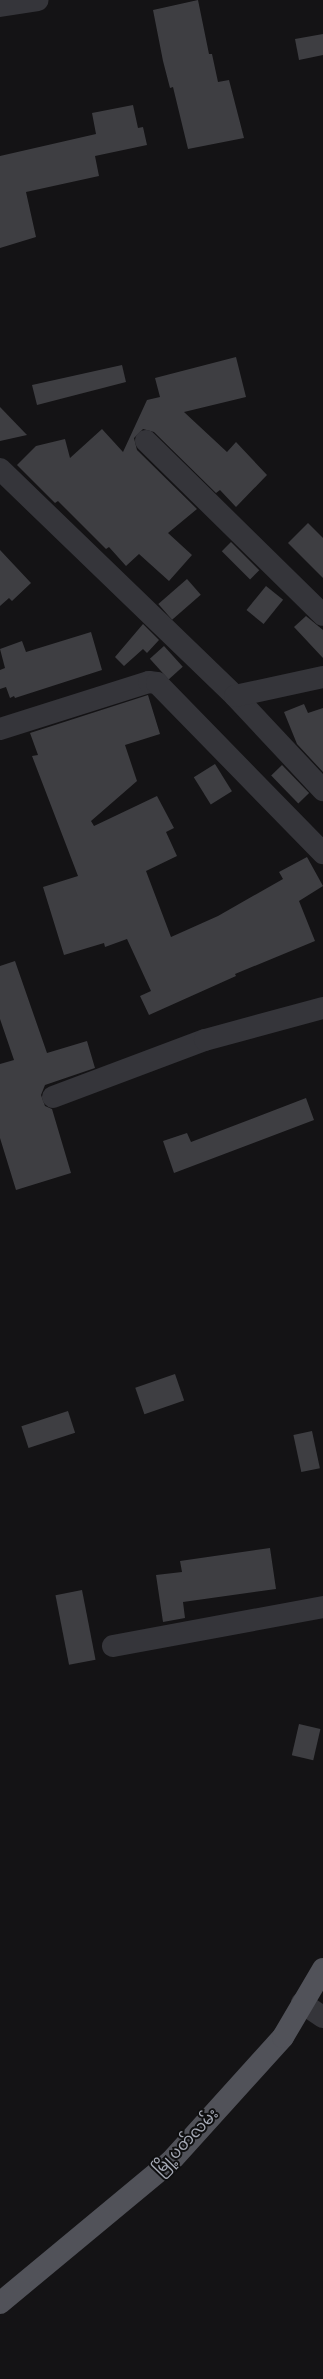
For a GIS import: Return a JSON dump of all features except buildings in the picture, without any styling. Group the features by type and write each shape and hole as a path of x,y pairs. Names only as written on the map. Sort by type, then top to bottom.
{"main road":[{"name":"မြို့ပတ်လမ်း","path":"0,2302 171,2161 283,2037 323,1969"}],"street":[{"path":"0,6 29,1"},
{"path":"146,441 323,614"},
{"path":"0,469 235,696 323,790"},
{"path":"235,696 323,677"},
{"path":"0,729 149,682 157,683 323,853"},
{"path":"53,1097 205,1040 323,1008"},
{"path":"113,1646 323,1607"},
{"path":"302,2003 323,2017"}]}
